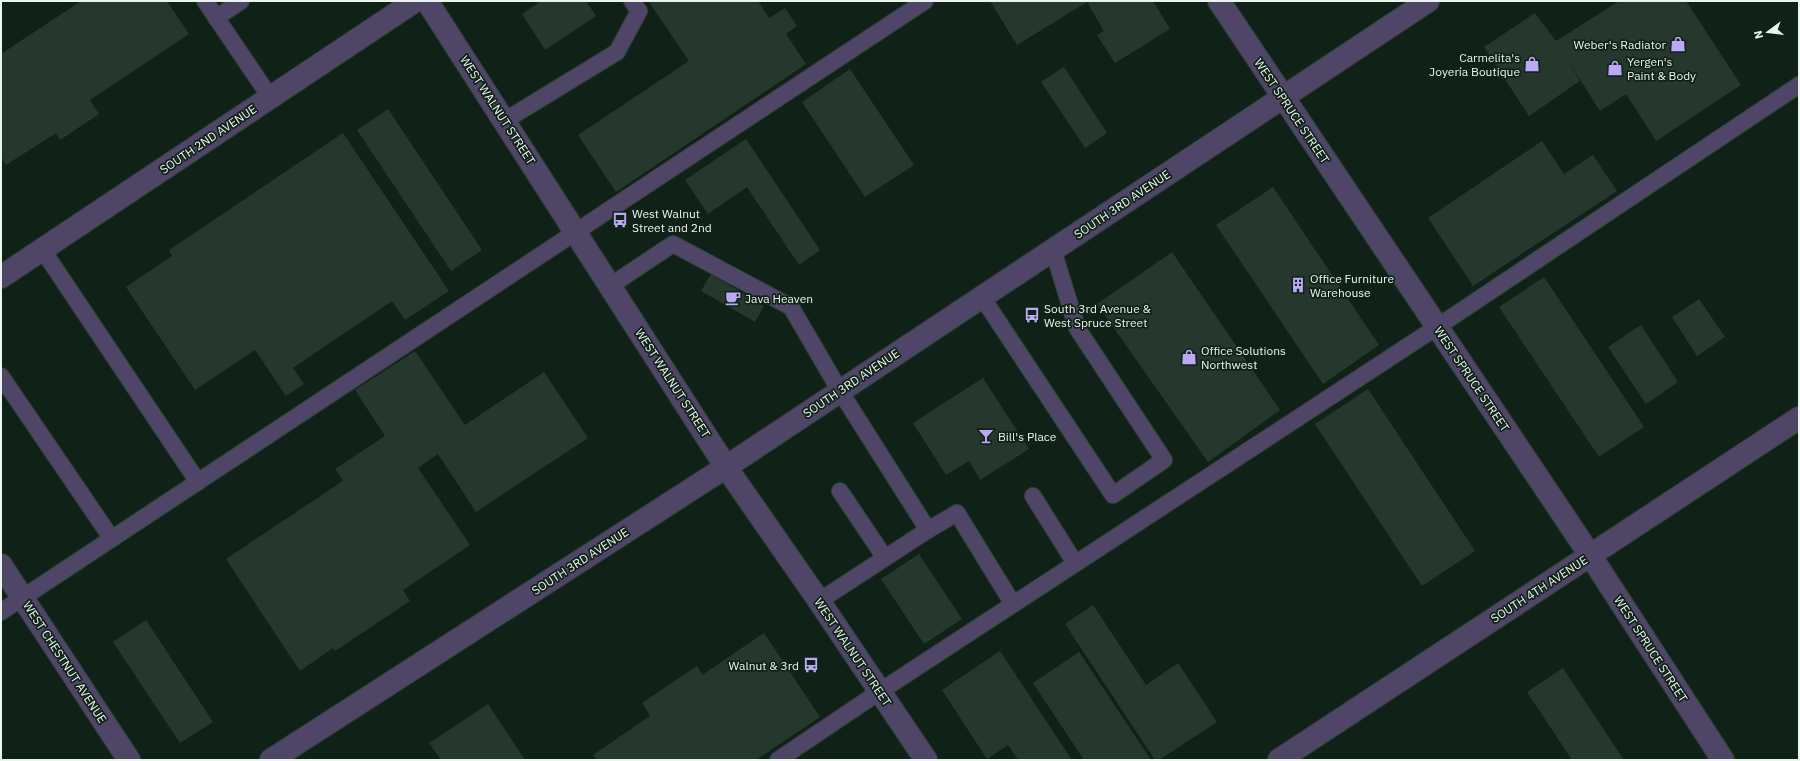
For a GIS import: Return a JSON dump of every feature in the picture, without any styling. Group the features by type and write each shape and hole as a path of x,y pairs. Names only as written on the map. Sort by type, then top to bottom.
{"street":[{"name":"SOUTH 2ND AVENUE","path":"1,277 415,1"},
{"name":"WEST WALNUT STREET","path":"427,1 726,467 819,601 926,760"},
{"name":"WEST SPRUCE STREET","path":"1219,1 1590,555 1723,760"},
{"name":"SOUTH 3RD AVENUE","path":"271,760 726,467 1283,98 1416,4"},
{"name":"SOUTH 4TH AVENUE","path":"1279,760 1799,418"},
{"name":"WEST CHESTNUT AVENUE","path":"1,564 129,760"}],"lane":[{"path":"205,1 270,98"},
{"path":"216,18 240,1"},
{"path":"504,121 617,52 639,11 632,1"},
{"path":"1,612 925,1"},
{"path":"778,760 1075,563 1437,327 1799,85"},
{"path":"610,286 673,244 791,307 840,391 928,530"},
{"path":"42,249 198,482"},
{"path":"982,297 1113,495 1164,460 1077,328 1053,250"},
{"path":"1,376 112,539"},
{"path":"840,491 885,558"},
{"path":"1033,496 1075,563"},
{"path":"819,601 928,530 957,513 1013,604"}],"building":[{"path":"81,1 167,1 189,34 90,100 99,114 60,140 56,133 6,165 1,157 1,54"},
{"path":"541,1 586,1 596,16 545,50 522,14"},
{"path":"758,1 769,18 785,8 797,26 786,34 806,64 616,192 578,135 689,61 649,2"},
{"path":"990,1 1153,1 1170,29 1115,63 1097,35 1104,31 1087,2 1017,45"},
{"path":"1619,1 1686,1 1741,85 1656,141 1626,94 1600,111 1566,57 1580,81 1529,116 1484,47 1535,13 1556,41"},
{"path":"1064,67 1107,133 1085,148 1041,82"},
{"path":"850,69 914,165 865,197 802,102"},
{"path":"388,109 482,250 451,271 357,130"},
{"path":"343,133 449,291 405,320 392,301 293,368 304,384 286,396 255,350 195,390 126,287 172,256 169,250"},
{"path":"746,139 820,250 799,265 747,187 708,214 685,180"},
{"path":"1542,141 1564,174 1593,155 1617,191 1473,286 1428,218"},
{"name":"Office Furniture Warehouse","path":"1273,187 1379,345 1323,384 1216,225"},
{"name":"Office Solutions Northwest","path":"1172,252 1280,410 1208,462 1097,304"},
{"name":"Java Heaven","path":"711,274 764,306 755,322 701,291"},
{"path":"1544,277 1644,427 1599,457 1499,307"},
{"path":"1699,299 1725,337 1697,356 1672,317"},
{"path":"1641,325 1678,382 1646,404 1608,347"},
{"path":"415,351 465,425 544,372 588,438 476,512 438,454 418,468 470,545 403,590 410,601 335,651 333,648 300,671 226,559 343,481 335,469 385,436 355,390"},
{"name":"Bill's Place","path":"983,378 1029,449 980,480 969,461 946,475 913,423"},
{"path":"1368,389 1475,551 1422,586 1315,424"},
{"path":"919,554 962,619 924,644 881,579"},
{"path":"1093,605 1146,685 1178,663 1217,722 1159,760 1155,760 1065,624"},
{"path":"146,620 213,722 180,743 113,642"},
{"path":"764,633 820,717 756,760 597,760 593,755 650,716 642,703 697,666 702,675"},
{"path":"1000,651 1072,760 1018,760 1008,745 987,759 942,690"},
{"path":"1079,652 1151,760 1084,760 1033,683"},
{"path":"1563,668 1624,760 1572,760 1527,692"},
{"path":"488,704 525,760 441,760 429,743"}],"place":[{"name":"Weber's Radiator","path":"1678,44"},
{"name":"Carmelita's Joyería Boutique","path":"1532,64"},
{"name":"Yergen's Paint & Body","path":"1615,68"},
{"name":"West Walnut Street and 2nd","path":"620,220"},
{"name":"Office Furniture Warehouse","path":"1298,285"},
{"name":"Java Heaven","path":"733,298"},
{"name":"South 3rd Avenue & West Spruce Street","path":"1032,315"},
{"name":"Office Solutions Northwest","path":"1189,357"},
{"name":"Bill's Place","path":"986,436"},
{"name":"Walnut & 3rd","path":"811,665"}]}
